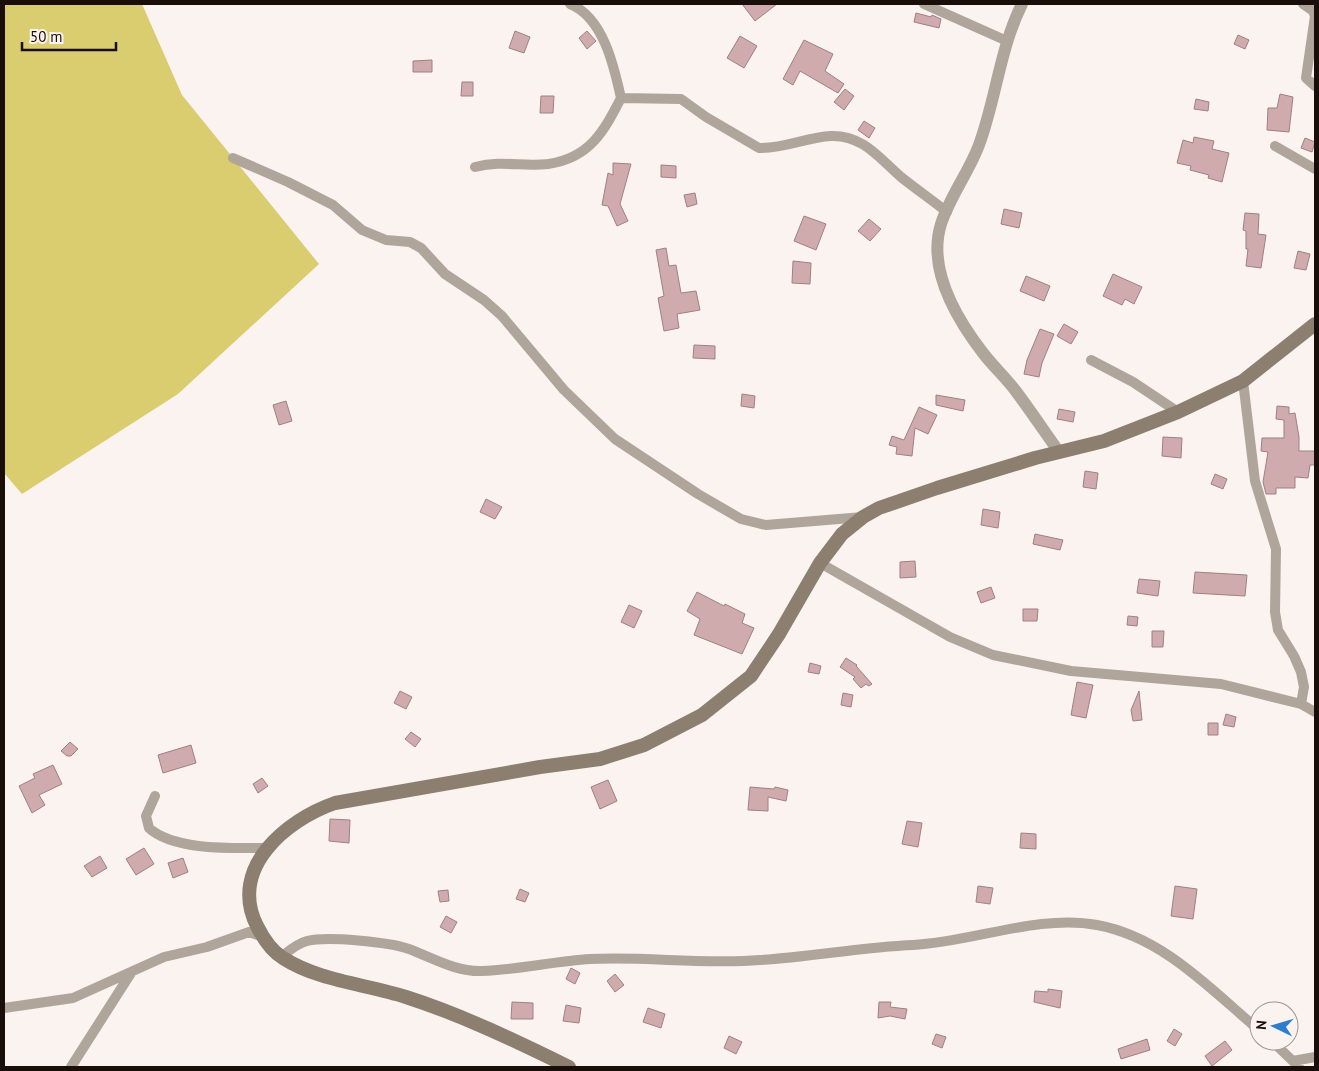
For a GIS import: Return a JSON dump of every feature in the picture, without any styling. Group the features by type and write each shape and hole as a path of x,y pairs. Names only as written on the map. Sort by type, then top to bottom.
{"main road":[{"path":"569,1067 440,1009 404,996 315,973 281,957 263,937 252,916 250,903 251,876 256,863 267,848 284,831 310,813 336,803 540,767 600,759 644,745 702,715 751,676 779,634 820,563 842,534 862,517 879,508 937,488 1059,452 1104,441 1178,412 1243,381 1315,324"}],"street":[{"path":"475,167 495,162 548,164 571,157 590,146 604,132 621,98 605,43 581,8 570,4"},
{"path":"924,4 1007,42"},
{"path":"1022,4 1007,42 993,102 978,147 941,224 937,250 949,299 983,353 1014,389 1059,452"},
{"path":"1303,4 1313,11 1315,16 1306,78 1315,86"},
{"path":"621,98 682,99 706,117 759,148 828,136 845,136 855,139 877,153 899,174 947,212"},
{"path":"1275,146 1315,169"},
{"path":"233,158 288,182 333,206 362,230 386,240 410,242 421,248 445,274 484,300 502,316 564,390 615,440 698,494 741,519 751,523 774,525 862,517"},
{"path":"1091,360 1133,382 1178,412"},
{"path":"1243,381 1255,482 1276,549 1274,612 1278,630 1294,656 1301,672 1304,687 1301,704"},
{"path":"820,563 950,637 993,655 1071,671 1221,684 1301,704 1315,712"},
{"path":"155,796 146,816 149,828 158,835 178,841 208,846 267,848"},
{"path":"281,957 294,946 305,941 324,939 392,945 453,966 478,971 607,958 676,961 759,961 883,945 943,941 1033,926 1079,922 1124,932 1149,942 1184,967 1249,1022"},
{"path":"4,1008 73,998 164,957 206,947 249,932 263,937"},
{"path":"71,1067 132,972"},
{"path":"1282,1051 1296,1064 1315,1056"}],"shaded area":[{"path":"4,4 142,4 182,95 319,264 178,394 22,494 4,473"}],"building":[{"path":"742,4 777,4 755,21"},
{"path":"916,13 931,17 932,15 941,19 939,28 914,22"},
{"path":"515,31 530,37 524,53 509,48"},
{"path":"587,31 596,41 587,49 579,38"},
{"path":"1238,35 1249,40 1245,49 1234,44"},
{"path":"740,36 757,46 744,68 727,58"},
{"path":"804,40 833,54 825,71 844,84 838,93 800,71 793,85 783,79"},
{"path":"432,60 432,72 413,72 413,61"},
{"path":"462,82 473,82 473,96 461,96"},
{"path":"845,89 854,96 844,110 834,102"},
{"path":"1280,94 1293,97 1289,132 1267,130 1268,108 1277,108"},
{"path":"541,96 554,96 553,113 540,113"},
{"path":"1196,99 1209,102 1208,111 1194,109"},
{"path":"864,121 875,128 869,138 858,130"},
{"path":"1194,137 1214,141 1212,149 1229,153 1222,182 1208,178 1209,175 1190,170 1191,166 1177,163 1183,140 1193,143"},
{"path":"1305,138 1315,142 1312,152 1301,148"},
{"path":"613,163 631,164 620,204 628,221 617,226 608,206 602,205 608,173 613,175"},
{"path":"661,165 676,166 676,178 661,177"},
{"path":"695,193 697,204 687,207 684,195"},
{"path":"1004,209 1022,213 1019,228 1001,224"},
{"path":"1245,213 1259,214 1258,234 1266,235 1261,268 1246,266 1248,249 1246,249 1246,231 1243,230"},
{"path":"804,216 826,224 816,250 794,241"},
{"path":"869,219 881,229 870,241 858,231"},
{"path":"666,248 669,266 676,265 681,293 696,291 700,310 677,314 679,328 664,331 658,298 664,296 656,250"},
{"path":"1298,251 1310,254 1306,270 1294,268"},
{"path":"793,261 811,263 810,284 792,283"},
{"path":"1113,274 1142,287 1134,304 1125,299 1122,305 1103,296"},
{"path":"1026,276 1050,286 1044,301 1020,291"},
{"path":"1064,324 1078,332 1071,344 1057,336"},
{"path":"1040,329 1054,334 1042,363 1039,377 1024,374 1027,360"},
{"path":"694,345 715,346 715,359 693,358"},
{"path":"742,394 755,396 754,408 741,406"},
{"path":"936,395 965,400 963,411 936,405"},
{"path":"286,401 292,421 279,425 273,405"},
{"path":"1277,406 1289,407 1289,414 1295,413 1299,451 1315,451 1315,465 1310,465 1308,478 1295,477 1295,488 1276,488 1276,494 1266,494 1263,482 1268,452 1261,451 1262,438 1284,438 1284,420 1276,419"},
{"path":"919,407 937,415 928,434 915,428 912,456 896,454 897,447 889,445 892,436 904,440"},
{"path":"1059,409 1075,412 1073,422 1057,419"},
{"path":"1163,437 1182,438 1181,458 1162,456"},
{"path":"1085,471 1098,473 1096,489 1083,487"},
{"path":"1215,474 1227,479 1223,489 1211,484"},
{"path":"486,499 502,507 495,519 480,512"},
{"path":"983,509 1000,512 998,528 981,525"},
{"path":"1035,534 1063,540 1060,550 1033,544"},
{"path":"915,561 916,577 900,578 900,562"},
{"path":"1195,572 1247,575 1245,596 1193,593"},
{"path":"1139,579 1160,581 1158,596 1137,593"},
{"path":"991,587 995,598 981,603 977,592"},
{"path":"697,592 745,614 742,623 754,628 742,654 694,635 700,619 687,611"},
{"path":"629,605 642,611 634,628 621,622"},
{"path":"1023,609 1038,609 1037,621 1023,621"},
{"path":"1128,616 1138,617 1137,626 1127,625"},
{"path":"1152,631 1164,631 1163,647 1152,647"},
{"path":"846,658 857,665 872,684 869,686 866,684 861,688 853,679 855,677 840,667"},
{"path":"810,663 821,666 819,674 808,672"},
{"path":"1077,682 1093,685 1086,718 1071,715"},
{"path":"400,691 412,697 406,709 394,703"},
{"path":"1139,691 1142,720 1133,721 1131,710"},
{"path":"843,693 853,695 851,707 841,705"},
{"path":"1226,714 1236,717 1234,727 1223,725"},
{"path":"1208,723 1218,723 1218,735 1208,735"},
{"path":"411,732 421,739 415,747 405,739"},
{"path":"70,742 78,749 71,756 67,756 61,751"},
{"path":"191,745 196,763 163,773 158,755"},
{"path":"53,765 62,784 39,795 45,805 32,813 19,786 35,778 33,774"},
{"path":"262,778 268,786 258,793 253,784"},
{"path":"608,780 617,801 600,809 591,787"},
{"path":"750,787 774,789 775,787 788,790 786,801 768,797 768,811 748,810"},
{"path":"330,819 350,820 349,843 329,841"},
{"path":"907,821 922,823 918,847 902,844"},
{"path":"1021,833 1036,834 1036,849 1020,848"},
{"path":"144,848 154,864 136,875 126,859"},
{"path":"100,856 107,868 92,877 84,866"},
{"path":"183,858 188,872 173,878 168,863"},
{"path":"978,886 993,888 990,904 976,902"},
{"path":"1175,886 1197,889 1193,919 1171,916"},
{"path":"520,889 529,893 525,902 516,899"},
{"path":"448,890 449,901 440,902 438,891"},
{"path":"446,916 457,922 451,933 440,927"},
{"path":"571,968 580,973 575,984 566,979"},
{"path":"615,974 624,985 615,992 607,981"},
{"path":"1048,989 1062,991 1060,1008 1034,1002 1035,991 1048,992"},
{"path":"512,1002 533,1003 533,1019 511,1019"},
{"path":"879,1002 891,1002 890,1007 907,1009 905,1019 890,1016 878,1018"},
{"path":"566,1005 581,1008 579,1023 563,1021"},
{"path":"648,1008 665,1014 661,1028 643,1022"},
{"path":"1174,1029 1182,1034 1175,1046 1167,1041"},
{"path":"936,1034 946,1037 942,1048 932,1044"},
{"path":"729,1036 742,1042 736,1054 724,1048"},
{"path":"1147,1039 1150,1050 1121,1059 1118,1049"},
{"path":"1225,1041 1232,1050 1212,1066 1205,1056"}]}
